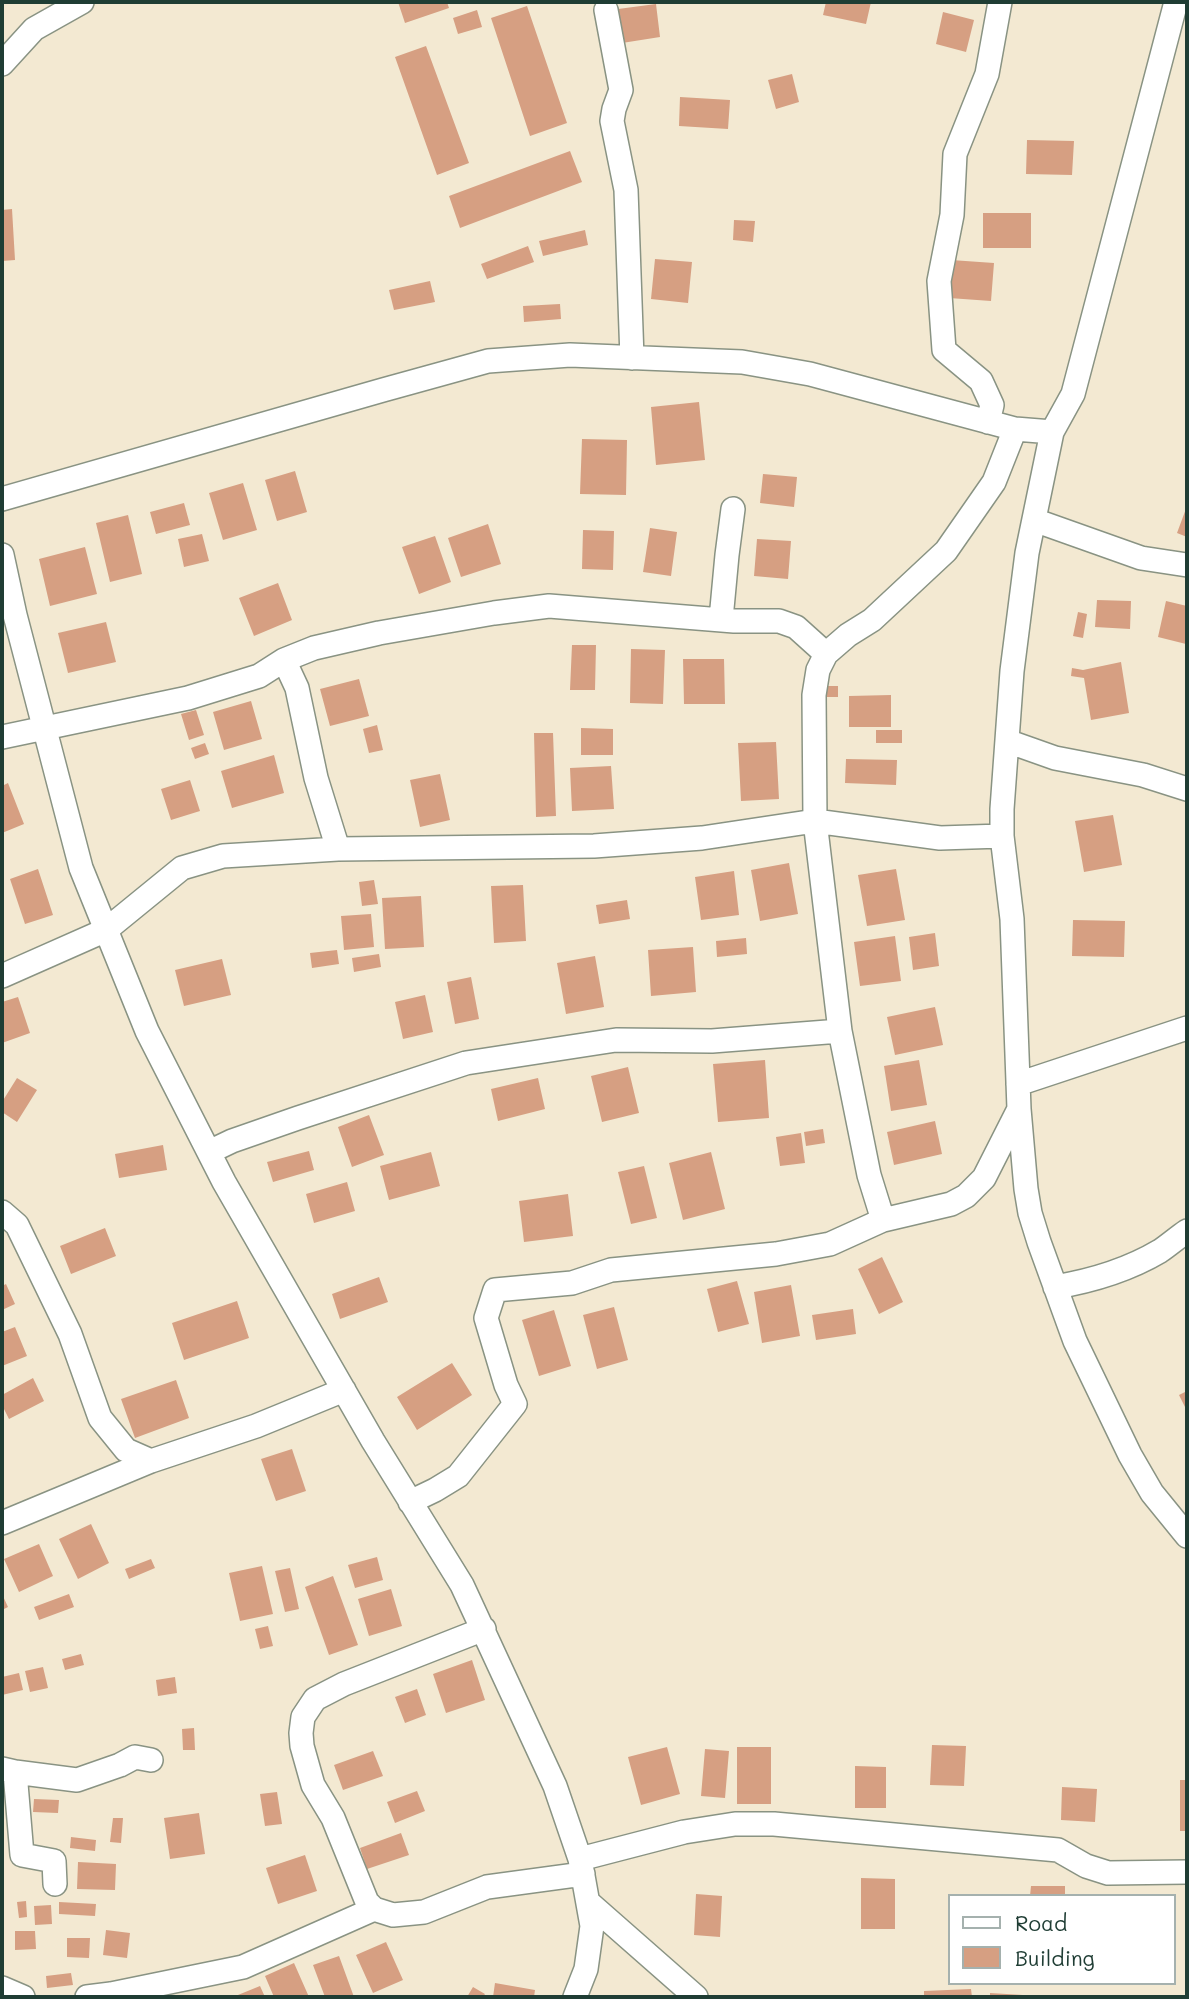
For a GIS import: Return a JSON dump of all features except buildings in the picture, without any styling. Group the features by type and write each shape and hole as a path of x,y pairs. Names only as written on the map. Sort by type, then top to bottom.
{"street":[{"path":"2,64 34,29 82,2"},
{"path":"988,422 992,405 981,381 944,350 939,281 952,215 955,154 987,74 1000,2"},
{"path":"1176,2 1073,394 1052,432 1027,553 1012,671 1002,836 1012,919 1018,1084 1030,1213 1075,1341 1130,1455 1153,1493 1187,1536"},
{"path":"606,10 621,90 612,121 626,190 632,358"},
{"path":"2,499 488,361 570,355 742,362 796,371 1015,429 1052,432"},
{"path":"883,1220 869,1175 840,1031 815,821 814,695 818,670 825,654 872,620 946,551 994,482 1015,429"},
{"path":"721,620 733,509"},
{"path":"1034,520 1140,558 1187,565"},
{"path":"2,555 18,628 81,868 147,1031 224,1182 410,1502 463,1585 555,1786 581,1867 592,1926 586,1969 575,1997"},
{"path":"2,737 188,698 258,676 284,660 314,648 379,633 494,613 549,607 721,620 779,621 796,627 825,654"},
{"path":"284,660 297,688 316,778 338,849"},
{"path":"1007,741 1055,758 1143,775 1187,789"},
{"path":"2,976 106,930 183,868 223,856 338,849 594,846 702,838 815,821 940,838 1002,836"},
{"path":"1018,1084 1187,1028"},
{"path":"209,1152 272,1127 466,1063 616,1040 712,1041 840,1031"},
{"path":"410,1502 457,1476 515,1404 506,1385 486,1318 495,1290 572,1283 611,1270 776,1254 830,1244 883,1220 951,1204 967,1196 984,1178 1020,1109"},
{"path":"2,1212 17,1225 70,1334 100,1418 126,1450 151,1461"},
{"path":"1055,1287 1086,1282 1130,1266 1183,1238"},
{"path":"2,1523 151,1461 256,1426 344,1390"},
{"path":"484,1629 344,1684 314,1699 303,1717 302,1746 313,1785 333,1818 363,1894 374,1909 393,1915 424,1912 487,1887 581,1867 684,1832 735,1824 774,1824 1058,1850 1086,1866 1108,1873 1187,1872"},
{"path":"55,1884 54,1861 22,1855 8,1770 77,1780 135,1757 151,1760"},
{"path":"588,1902 696,1997"},
{"path":"87,1997 243,1967 374,1909"},
{"path":"2,1988 23,1997"}]}
